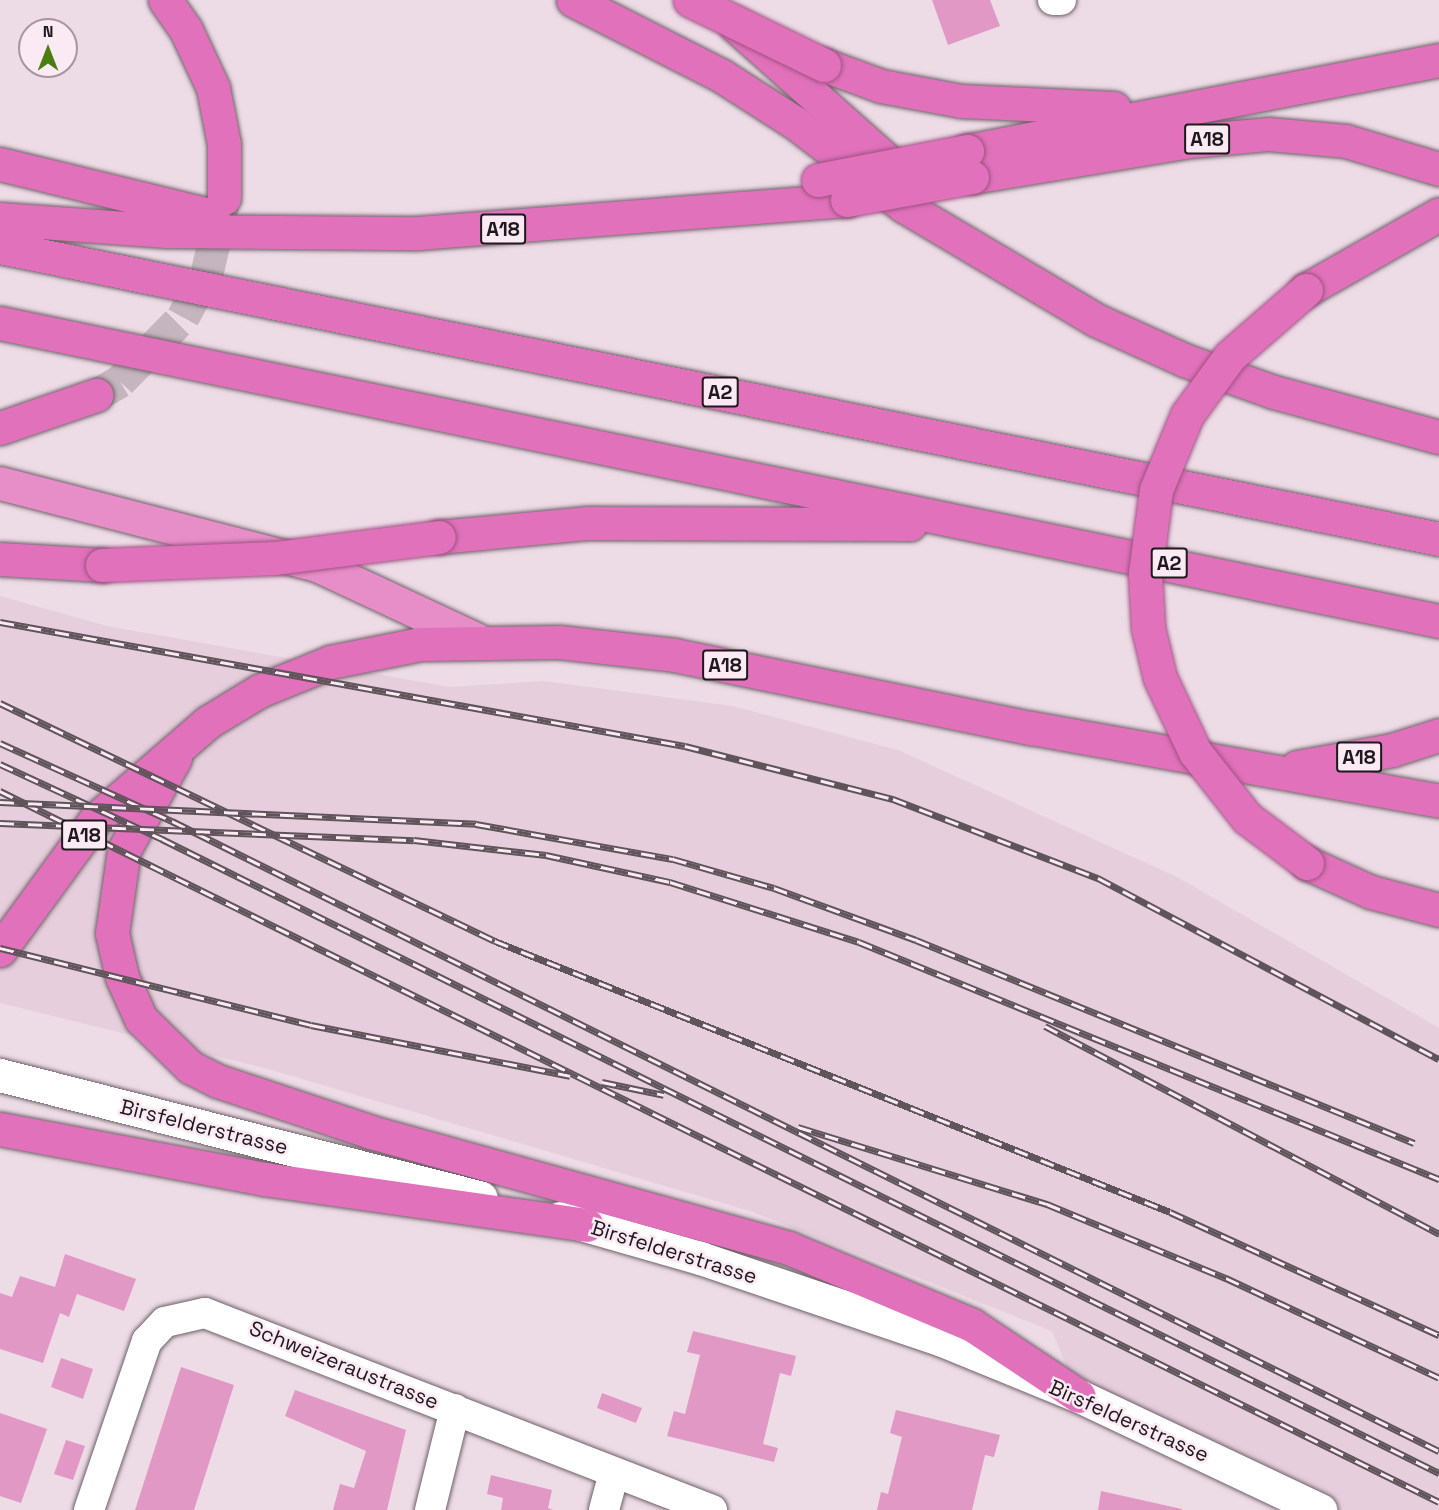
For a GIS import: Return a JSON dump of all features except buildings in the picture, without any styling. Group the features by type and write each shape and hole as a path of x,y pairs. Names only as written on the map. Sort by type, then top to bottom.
{"highway":[{"path":"165,0 186,30 213,88 224,144 224,198"},
{"path":"573,0 671,46 749,93 904,206 1087,315 1184,360 1439,437"},
{"path":"690,0 824,65 906,92 980,104 1179,109"},
{"path":"706,0 1005,267"},
{"path":"710,209 818,180 969,164 1179,109 1439,60"},
{"name":"A18","path":"295,231 476,231 710,209 847,200 969,164 1268,134 1346,141 1439,169"},
{"path":"0,164 118,196 295,231"},
{"path":"1439,214 1374,248 1306,290 1230,356 1187,415 1156,490 1145,574 1148,628 1160,678 1194,752 1247,818 1306,863 1371,892 1439,910"},
{"path":"0,219 167,231 295,231"},
{"name":"A2","path":"0,248 1439,539"},
{"name":"A2","path":"0,323 982,524 1439,621"},
{"path":"0,428 96,395"},
{"name":"A18","path":"0,483 317,565 476,639"},
{"path":"0,559 102,565 275,558 439,537 658,522 982,524"},
{"name":"A18","path":"0,950 95,820 187,738 259,691 330,662 393,647 476,639 559,642 674,655 1031,728 1277,770 1392,750 1439,735"},
{"path":"187,738 124,850 114,894 112,933 122,977 141,1019 168,1051 218,1081 371,1132 717,1224 830,1263 972,1325 1078,1396"},
{"path":"1277,770 1439,801"},
{"path":"0,1129 276,1181 587,1225"}],"main road":[{"name":"Birsfelderstrasse","path":"0,1075 587,1225 942,1340 1078,1396 1320,1510"}],"street":[{"name":"Schweizeraustrasse","path":"89,1510 147,1341 165,1322 187,1313 227,1318 712,1510"},
{"path":"430,1510 456,1409"},
{"path":"604,1510 614,1472"}],"shaded area":[{"path":"0,596 107,626 450,687 544,681 733,706 898,750 1177,877 1439,1028 1439,1510 1320,1510 1079,1396 1052,1331 753,1212 268,1069 0,1003"}],"tunnel":[{"path":"96,395 120,381 183,317 207,273 223,205"}],"railway":[{"path":"0,622 685,746 893,799 1098,878 1439,1059"},
{"path":"0,703 495,941 1170,1212 1439,1335"},
{"path":"0,743 172,821 1439,1451"},
{"path":"0,764 162,839 1439,1473"},
{"path":"0,791 1439,1502"},
{"path":"0,802 476,824 673,859 774,888 916,940 1414,1143"},
{"path":"0,823 414,840 546,855 670,882 859,942 1439,1179"},
{"path":"0,948 311,1025 570,1076"},
{"path":"1045,1026 1439,1234"},
{"path":"602,1082 664,1095"},
{"path":"798,1127 1047,1204 1226,1278 1439,1378"}]}
